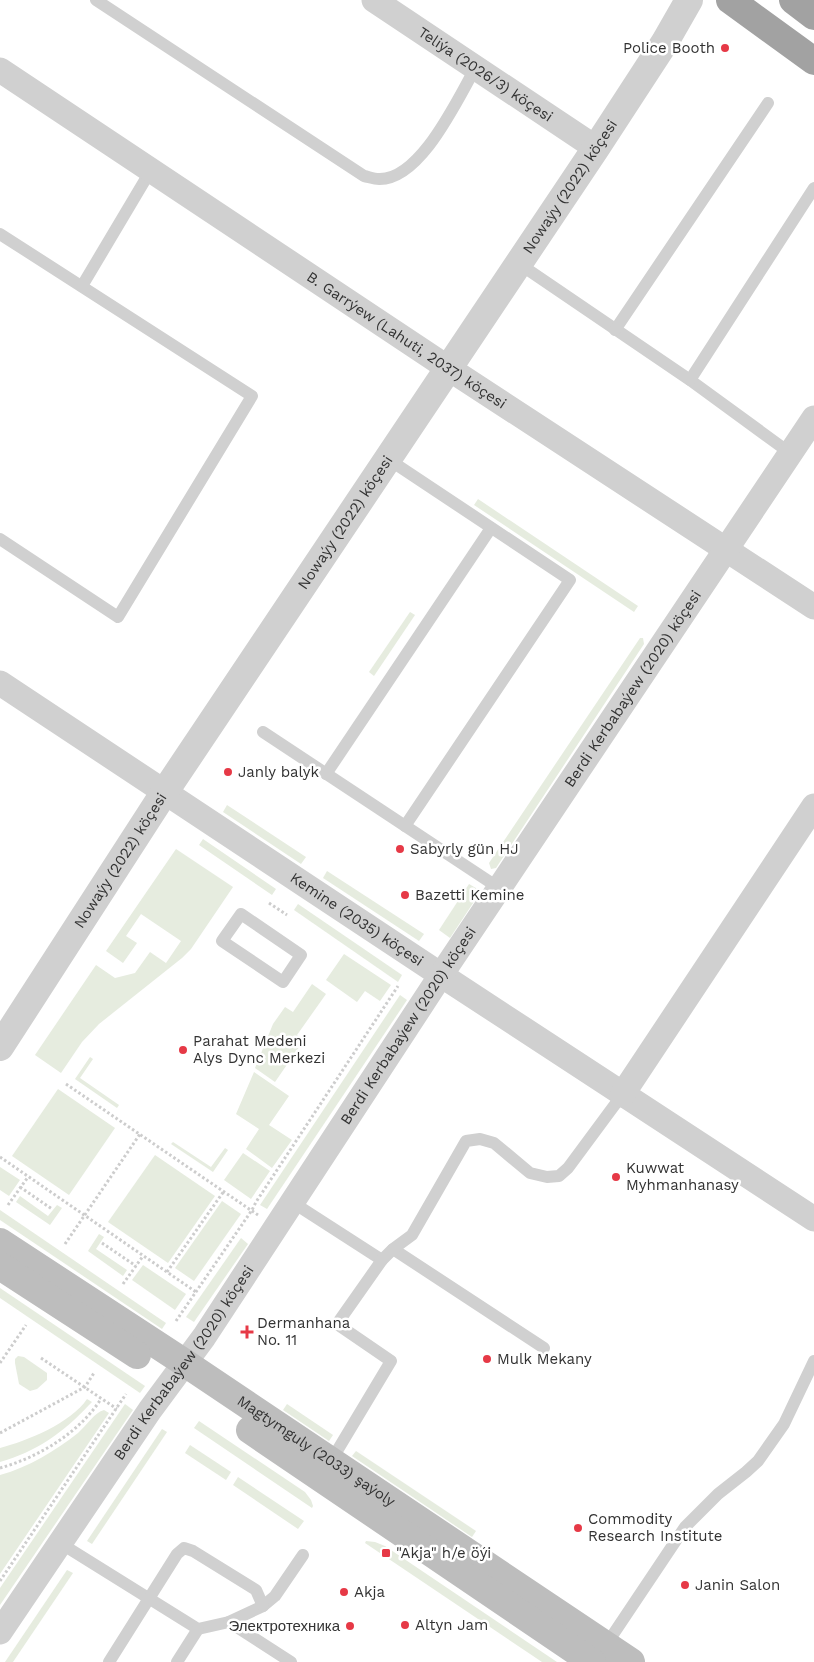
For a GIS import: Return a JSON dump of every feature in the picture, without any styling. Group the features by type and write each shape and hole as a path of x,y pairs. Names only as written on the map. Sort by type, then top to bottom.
{"highway":[{"path":"730,0 814,61"},
{"path":"793,0 814,16"}],"main road":[{"name":"Magtymguly (2033) şaýoly","path":"0,1242 179,1370 599,1654 631,1662"},
{"name":"Magtymguly (2033) şaýoly","path":"0,1266 179,1370 330,1461 599,1654"}],"street":[{"name":"Teliýa (2026/3) köçesi","path":"374,0 596,148"},
{"name":"Nowaýy (2022) köçesi","path":"0,1046 164,793 596,148 665,42 689,0"},
{"name":"B. Garrýew (Lahuti, 2037) köçesi","path":"0,70 448,368 814,607"},
{"name":"Berdi Kerbabaýew (2020) köçesi","path":"0,1632 292,1202 441,975 814,418"},
{"name":"Kemine (2035) köçesi","path":"0,683 622,1094 812,1214"},
{"path":"622,1094 814,806"}],"lane":[{"path":"96,0 364,176 372,178 380,179 393,176 410,167 429,148 476,67"},
{"path":"615,330 768,103"},
{"path":"82,286 151,170"},
{"path":"690,380 814,188"},
{"path":"0,234 252,396 118,617 0,539"},
{"path":"518,264 690,380 790,453"},
{"path":"388,460 570,580 405,826"},
{"path":"326,774 491,528"},
{"path":"263,732 499,888"},
{"path":"241,914 302,955 282,982 222,942 241,914"},
{"path":"330,1461 390,1362 337,1324 382,1260 393,1249 412,1236 466,1141 485,1140 494,1143 530,1173 547,1177 560,1176 568,1168 622,1094"},
{"path":"292,1202 382,1260"},
{"path":"393,1249 544,1348"},
{"path":"599,1654 685,1527 718,1494 758,1460 784,1424 814,1361"},
{"path":"60,1543 198,1629 229,1622 262,1606 275,1596 303,1555"},
{"path":"109,1662 177,1554 184,1548 193,1550 256,1590 262,1606"},
{"path":"229,1622 291,1662"},
{"path":"177,1662 198,1629"}],"path":[{"path":"268,903 287,916"},
{"path":"176,1321 252,1210 398,986"},
{"path":"66,1084 262,1218"},
{"path":"64,1244 140,1134"},
{"path":"0,1157 196,1292"},
{"path":"8,1205 28,1177"},
{"path":"20,1187 52,1209"},
{"path":"167,1272 224,1191"},
{"path":"102,1243 136,1266"},
{"path":"123,1284 143,1256"},
{"path":"0,1364 26,1326"},
{"path":"41,1358 117,1409"},
{"path":"0,1433 84,1388 94,1373"},
{"path":"0,1581 126,1394"},
{"path":"0,1468 24,1460 55,1442 81,1423 101,1398"}],"shaded area":[{"path":"478,499 638,606 634,612 474,505"},
{"path":"410,612 415,615 374,676 369,672"},
{"path":"640,638 643,638 644,644 496,868 491,869 489,863"},
{"path":"227,805 306,857 301,864 223,812"},
{"path":"203,839 276,889 272,895 199,845"},
{"path":"176,849 233,887 191,949 99,1024 82,1042 61,1073 35,1055 96,965 115,978 135,973 150,952 166,963 181,941 141,914 126,936 137,943 123,963 106,951"},
{"path":"327,871 424,934 419,941 323,878"},
{"path":"469,884 481,891 450,938 439,930"},
{"path":"298,904 402,975 398,982 294,910"},
{"path":"344,954 391,985 380,1001 365,991 357,1002 326,980"},
{"path":"312,984 326,994 297,1035 304,1040 275,1082 255,1068 273,1024 285,1007 293,1012"},
{"path":"400,995 407,1000 267,1209 260,1205"},
{"path":"90,1057 93,1059 80,1078 119,1105 117,1108 75,1079"},
{"path":"254,1072 289,1096 269,1125 292,1140 272,1168 246,1149 259,1129 236,1114"},
{"path":"58,1089 115,1128 69,1195 12,1156"},
{"path":"173,1142 211,1167 225,1148 228,1150 213,1172 171,1144"},
{"path":"243,1153 270,1171 251,1199 224,1180"},
{"path":"155,1155 215,1196 168,1263 108,1222"},
{"path":"0,1167 20,1180 9,1196 0,1190"},
{"path":"20,1196 48,1216 57,1205 62,1208 50,1225 16,1202"},
{"path":"222,1201 241,1214 194,1281 175,1268"},
{"path":"0,1210 166,1323 162,1329 0,1220"},
{"path":"99,1234 104,1237 96,1249 127,1270 123,1276 88,1251"},
{"path":"241,1238 248,1244 194,1322 186,1317"},
{"path":"143,1265 186,1294 175,1310 132,1280"},
{"path":"0,1288 145,1386 140,1393 0,1298"},
{"path":"18,1356 24,1357 47,1373 47,1380 37,1389 30,1391 19,1384 15,1363 15,1359"},
{"path":"87,1399 92,1402 70,1424 49,1440 26,1453 0,1462 0,1448 23,1441 48,1430 70,1416"},
{"path":"125,1404 133,1410 0,1605 0,1588"},
{"path":"287,1404 333,1435 329,1441 283,1410"},
{"path":"104,1410 109,1413 0,1574 0,1475 21,1468 51,1452 78,1433 94,1416"},
{"path":"199,1421 305,1492 311,1500 312,1508 194,1428"},
{"path":"162,1429 167,1432 92,1544 87,1541"},
{"path":"190,1445 231,1472 226,1480 185,1453"},
{"path":"356,1451 476,1531 472,1537 352,1456"},
{"path":"238,1477 304,1521 298,1529 233,1485"},
{"path":"366,1541 385,1546 557,1662 542,1662 365,1543"},
{"path":"67,1570 73,1573 13,1662 5,1662"}],"place":[{"name":"Police Booth","path":"725,48"},
{"name":"Janly balyk","path":"228,772"},
{"name":"Sabyrly gün HJ","path":"400,849"},
{"name":"Bazetti Kemine","path":"405,895"},
{"name":"Parahat Medeni Alys Dync Merkezi","path":"183,1050"},
{"name":"Kuwwat Myhmanhanasy","path":"616,1177"},
{"name":"Dermanhana No. 11","path":"247,1332"},
{"name":"Mulk Mekany","path":"487,1359"},
{"name":"Commodity Research Institute","path":"578,1528"},
{"name":"\"Akja\" h/e öýi","path":"386,1553"},
{"name":"Janin Salon","path":"685,1585"},
{"name":"Akja","path":"344,1592"},
{"name":"Altyn Jam","path":"405,1625"},
{"name":"Электротехника","path":"350,1626"}]}
